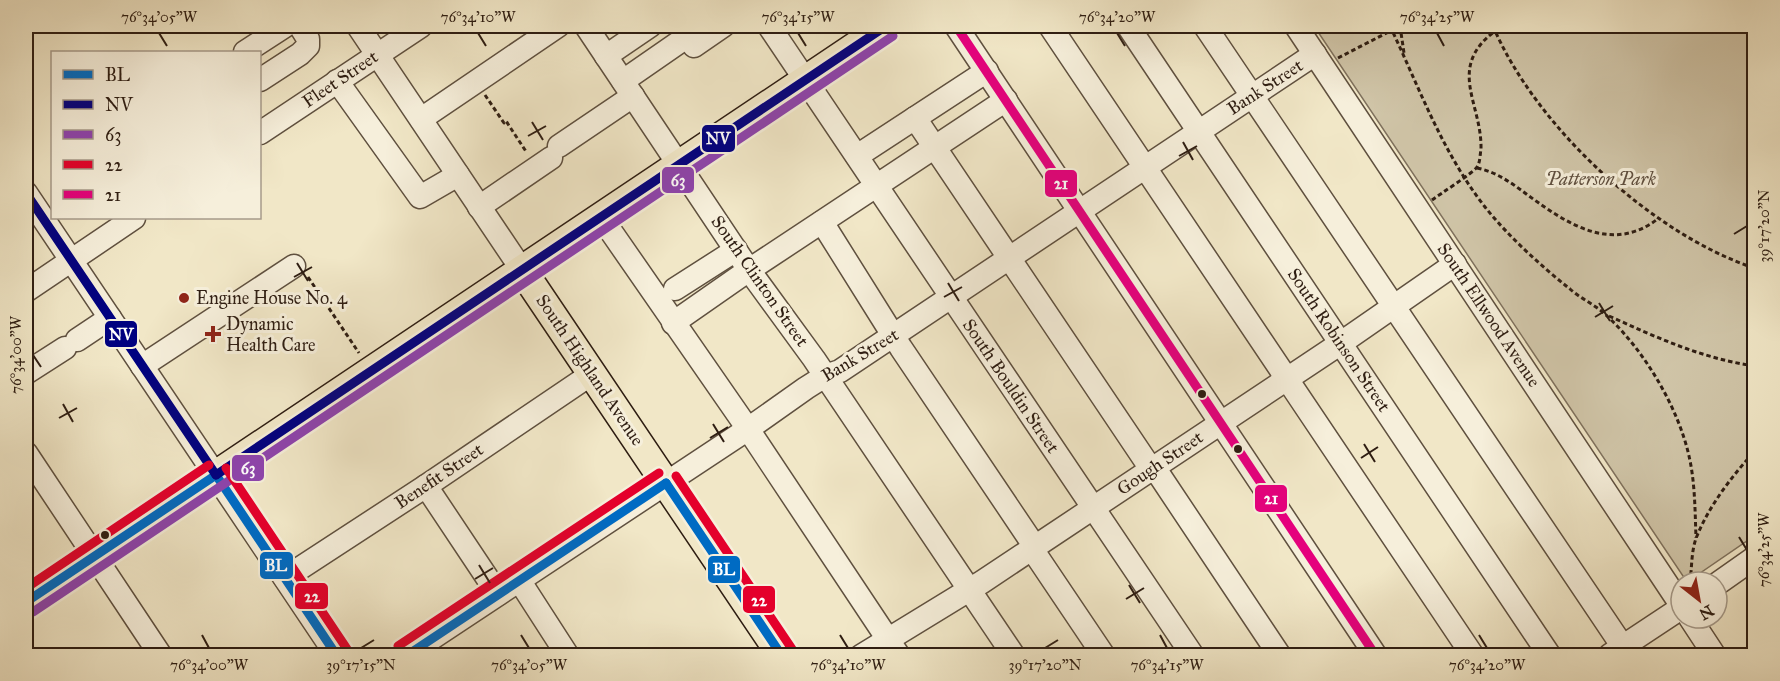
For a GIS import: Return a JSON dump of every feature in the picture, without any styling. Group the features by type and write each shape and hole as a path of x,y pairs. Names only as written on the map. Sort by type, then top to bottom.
{"main road":[{"path":"26,602 886,26"},
{"name":"South Highland Avenue","path":"522,270 782,656"}],"street":[{"path":"247,51 285,26"},
{"path":"261,79 300,54 308,45 308,39 300,26"},
{"name":"South Highland Avenue","path":"358,26 522,270"},
{"name":"Fleet Street","path":"261,132 421,26"},
{"path":"421,119 558,26"},
{"name":"South Clinton Street","path":"586,26 749,270 825,376 1014,656"},
{"path":"606,56 650,26"},
{"path":"479,207 549,158 628,88 684,31 694,46 723,26"},
{"name":"South Bouldin Street","path":"770,26 1193,656"},
{"path":"956,26 1376,656"},
{"path":"1050,26 1473,656"},
{"name":"South Robinson Street","path":"1128,26 1550,656"},
{"path":"1205,26 1393,306 1616,651 1669,614"},
{"name":"South Ellwood Avenue","path":"1296,26 1324,58 1455,264 1669,588"},
{"name":"Bank Street","path":"405,656 825,376 840,371 1252,96 1324,58"},
{"path":"857,156 987,71"},
{"path":"337,81 420,197 458,174"},
{"path":"674,322 1006,100"},
{"path":"915,118 1280,656"},
{"path":"26,193 337,656"},
{"path":"601,217 748,429 893,647"},
{"path":"26,291 132,219"},
{"path":"822,222 882,314 893,335 1104,656"},
{"path":"675,289 736,250"},
{"name":"Gough Street","path":"861,656 893,647 970,590 1341,343 1455,264"},
{"path":"142,366 301,271"},
{"path":"26,373 110,318"},
{"name":"Benefit Street","path":"285,578 593,373"},
{"path":"26,453 160,656"},
{"path":"426,486 498,594"},
{"path":"1729,576 1755,558"},
{"path":"519,580 568,656"},
{"path":"1698,630 1715,656"}],"path":[{"path":"1390,26 1428,113 1463,177 1485,208 1510,235 1570,290 1607,315 1694,353 1755,366"},
{"path":"1324,58 1400,26 1405,57"},
{"path":"1493,26 1515,67 1553,122 1583,155 1659,218 1690,238 1755,268"},
{"path":"1431,201 1477,168 1481,144 1468,75 1480,43 1495,30"},
{"path":"476,81 504,123 506,121 549,158"},
{"path":"1477,168 1496,174 1550,212 1597,234 1619,236 1639,231 1659,218"},
{"path":"301,271 359,353"},
{"path":"1607,315 1659,381 1676,418 1689,455 1696,537 1691,570"},
{"path":"1696,537 1713,506 1755,452"}],"green space":[{"name":"Patterson Park","path":"1314,26 1754,26 1754,536 1704,570 1679,570"}],"transit line":[{"name":"NV","path":"216,475 886,26"},
{"name":"21","path":"956,26 1376,656"},
{"name":"63","path":"33,612 893,36"},
{"name":"NV","path":"26,193 216,475"},
{"name":"22","path":"26,588 209,465"},
{"name":"22","path":"226,468 347,649"},
{"name":"22","path":"398,646 659,473"},
{"name":"BL","path":"216,475 337,656"},
{"name":"BL","path":"26,602 216,475"},
{"name":"22","path":"676,476 792,649"},
{"name":"BL","path":"666,483 782,656"},
{"name":"BL","path":"406,656 666,483"}],"place":[{"name":"Engine House No. 4","path":"184,298"},
{"name":"Dynamic Health Care","path":"213,334"}]}
